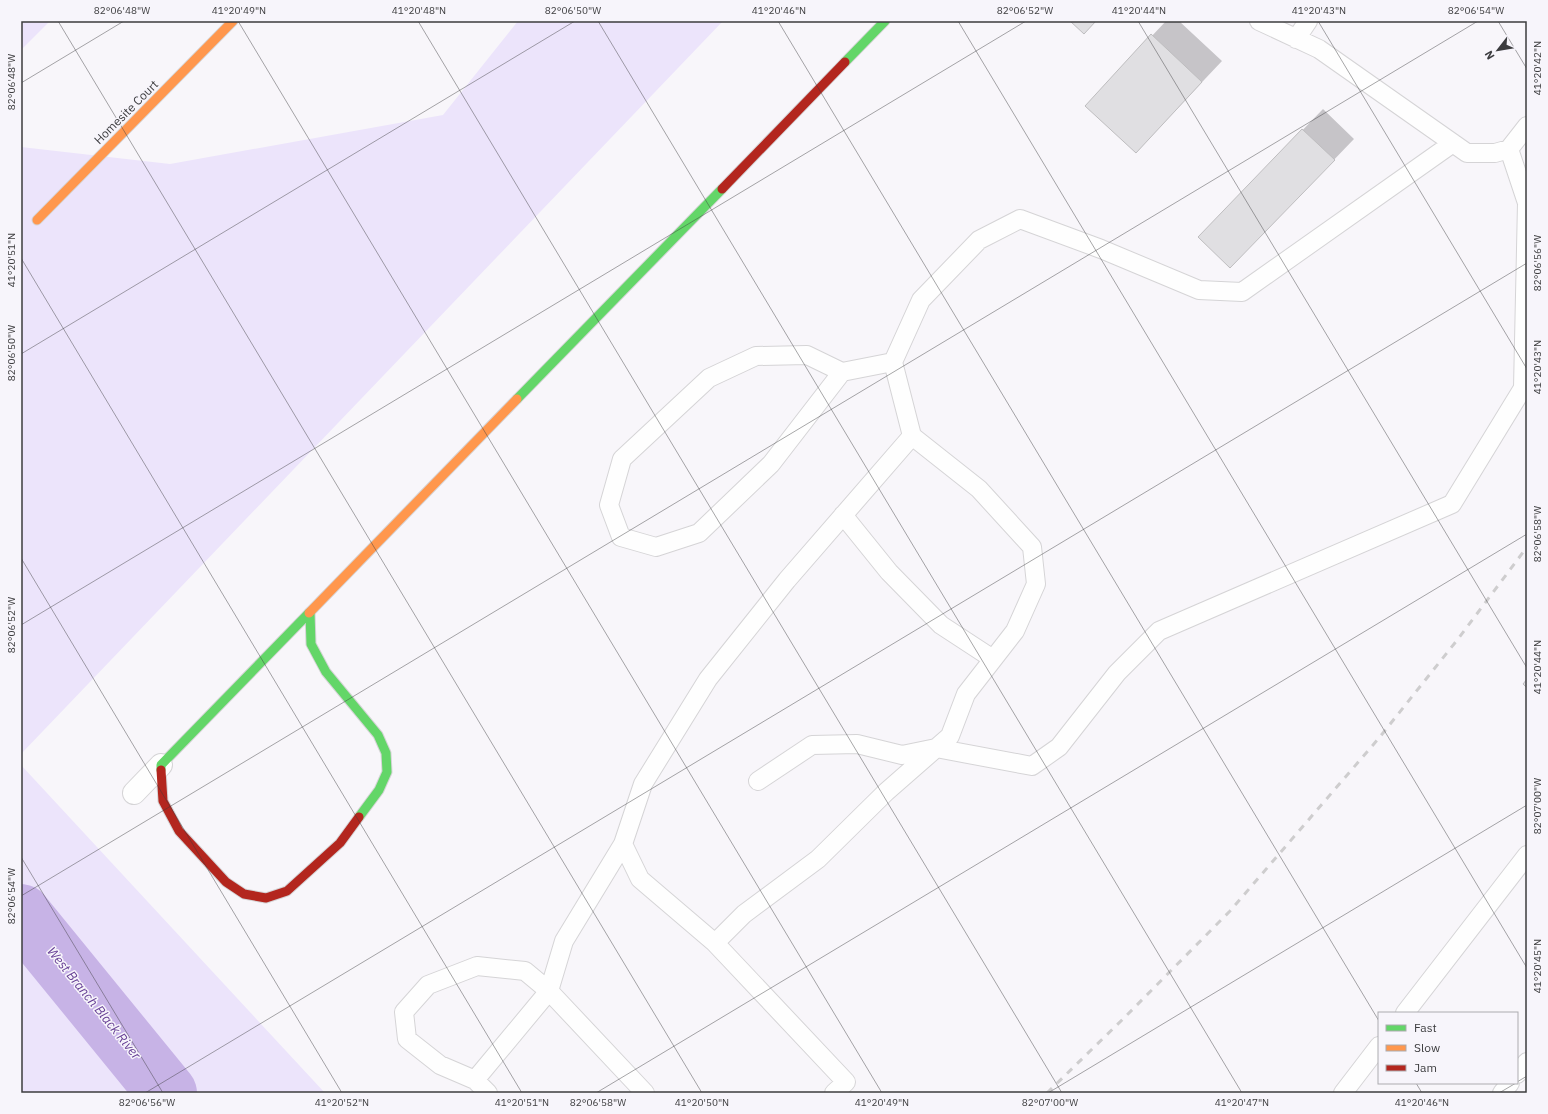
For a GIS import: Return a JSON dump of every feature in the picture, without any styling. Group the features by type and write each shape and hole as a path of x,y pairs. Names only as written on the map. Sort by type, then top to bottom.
{"street":[{"name":"Homesite Court","path":"37,220 233,21"},
{"path":"134,793 885,21"},
{"path":"161,765 163,800 179,832 226,882 244,894 266,898 287,891 340,843 380,790 386,772 386,753 378,735 326,672 311,644 310,612"}],"lane":[{"path":"1259,21 1319,49 1467,153 1495,153 1509,149 1527,126"},
{"path":"1296,39 1308,21"},
{"path":"715,943 744,914 818,859 886,792 950,736 966,694 1015,631 1036,584 1032,547 979,489 912,436 893,362 921,300 979,240 1020,219 1101,249 1199,290 1242,292 1453,143"},
{"path":"758,781 812,745 858,744 902,755 936,748 1032,766 1059,746 1117,673 1159,631 1452,504 1523,388 1527,203 1509,149"},
{"path":"842,372 771,464 699,533 656,547 621,537 608,505 622,459 709,378 756,356 807,355 842,372 893,362"},
{"path":"475,1080 549,991 564,941 623,844 643,784 708,679 787,580 912,436"},
{"path":"843,515 890,572 941,625 993,659"},
{"path":"623,844 640,878 715,943 846,1082 834,1093"},
{"path":"1406,1012 1526,857"},
{"path":"488,1093 475,1080 440,1065 406,1039 404,1012 428,985 477,966 525,971 549,991 645,1093"},
{"path":"1343,1093 1378,1047"},
{"path":"1518,1073 1527,1062"},
{"path":"1502,1093 1509,1084"}],"shaded area":[{"path":"21,21 50,21 21,50"},
{"path":"518,21 723,21 21,754 21,147 170,164 443,115"},
{"path":"21,765 325,1093 21,1093"}],"building":[{"path":"1070,21 1096,21 1084,34"},
{"path":"1151,34 1202,82 1136,153 1085,106"},
{"path":"1302,129 1335,160 1230,268 1198,237"},
{"path":"1527,679 1527,688 1523,684"}],"waterway":[{"name":"West Branch Black River","path":"21,914 167,1093"}],"railway":[{"path":"1047,1093 1230,911 1379,738 1458,639 1527,547"}],"traffic: fast":[{"path":"845,62 885,21"},
{"path":"517,399 722,189"},
{"path":"310,612 311,644 326,672 378,735 386,753 387,772 379,790 359,817"},
{"path":"161,770 161,765 309,613"}],"traffic: slow":[{"path":"37,220 233,21"},
{"path":"309,613 517,399"}],"traffic: jam":[{"path":"722,189 845,62"},
{"path":"161,770 163,801 179,831 226,882 244,894 266,898 287,891 340,843 359,817"}]}
